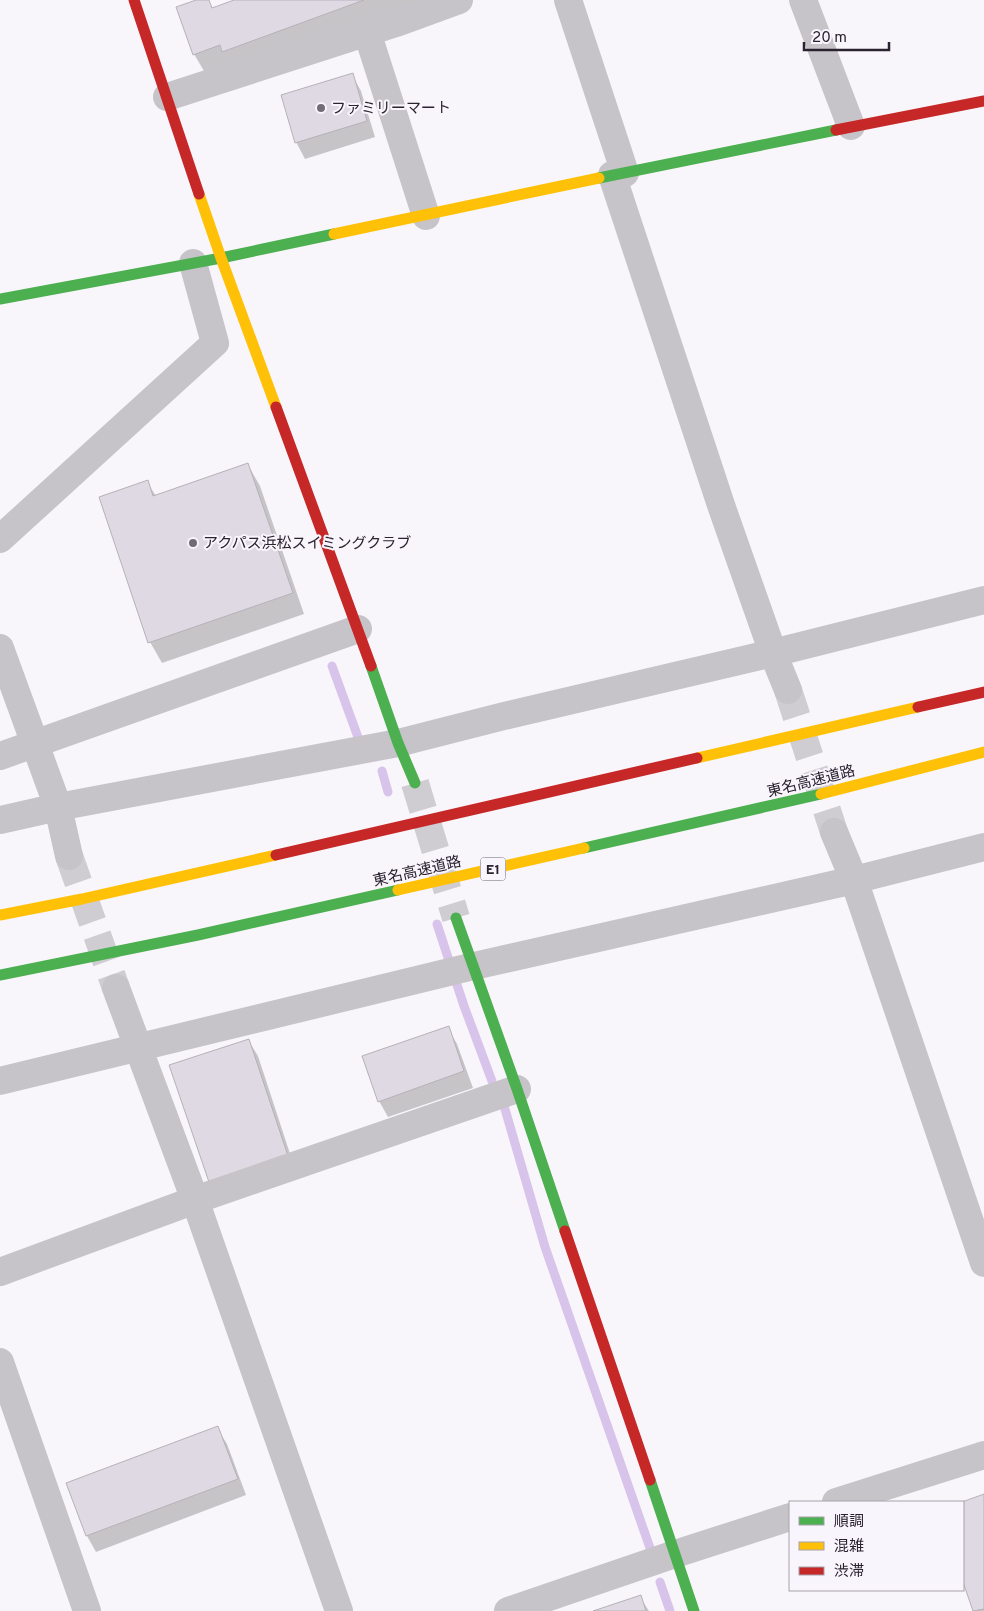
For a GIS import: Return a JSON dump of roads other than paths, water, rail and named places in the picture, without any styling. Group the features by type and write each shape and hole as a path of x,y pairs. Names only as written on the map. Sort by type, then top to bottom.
{"main road":[{"path":"134,0 221,258 358,629 398,743 415,783"},
{"path":"0,299 221,258 851,126 984,101"},
{"path":"0,915 82,899 984,692"},
{"name":"東名高速道路","path":"0,975 208,933 809,798 984,752"},
{"path":"456,918 517,1090 694,1611"}],"street":[{"path":"166,97 459,0"},
{"path":"568,0 619,174 724,514 788,690"},
{"path":"803,0 851,126"},
{"path":"367,32 426,216"},
{"path":"0,539 215,343 193,263"},
{"path":"0,820 398,743 984,600"},
{"path":"0,756 358,629"},
{"path":"0,648 58,808 69,856"},
{"path":"834,832 854,880 984,1263"},
{"path":"0,1081 474,966 854,880 984,847"},
{"path":"116,988 195,1200 339,1611"},
{"path":"0,1272 195,1200 517,1090"},
{"path":"0,1362 87,1611"},
{"path":"839,1501 984,1455"},
{"path":"508,1611 789,1517"}],"waterway":[{"path":"332,666 359,740"},
{"path":"382,771 388,792"},
{"path":"437,924 464,1006 492,1081"},
{"path":"505,1109 545,1247 650,1548"},
{"path":"660,1582 670,1611"}],"tunnel":[{"path":"788,690 834,832"},
{"path":"415,783 456,918"},
{"path":"69,856 116,988"}],"place":[{"name":"ファミリーマート","path":"321,108"},
{"name":"アクパス浜松スイミングクラブ","path":"193,543"}]}
